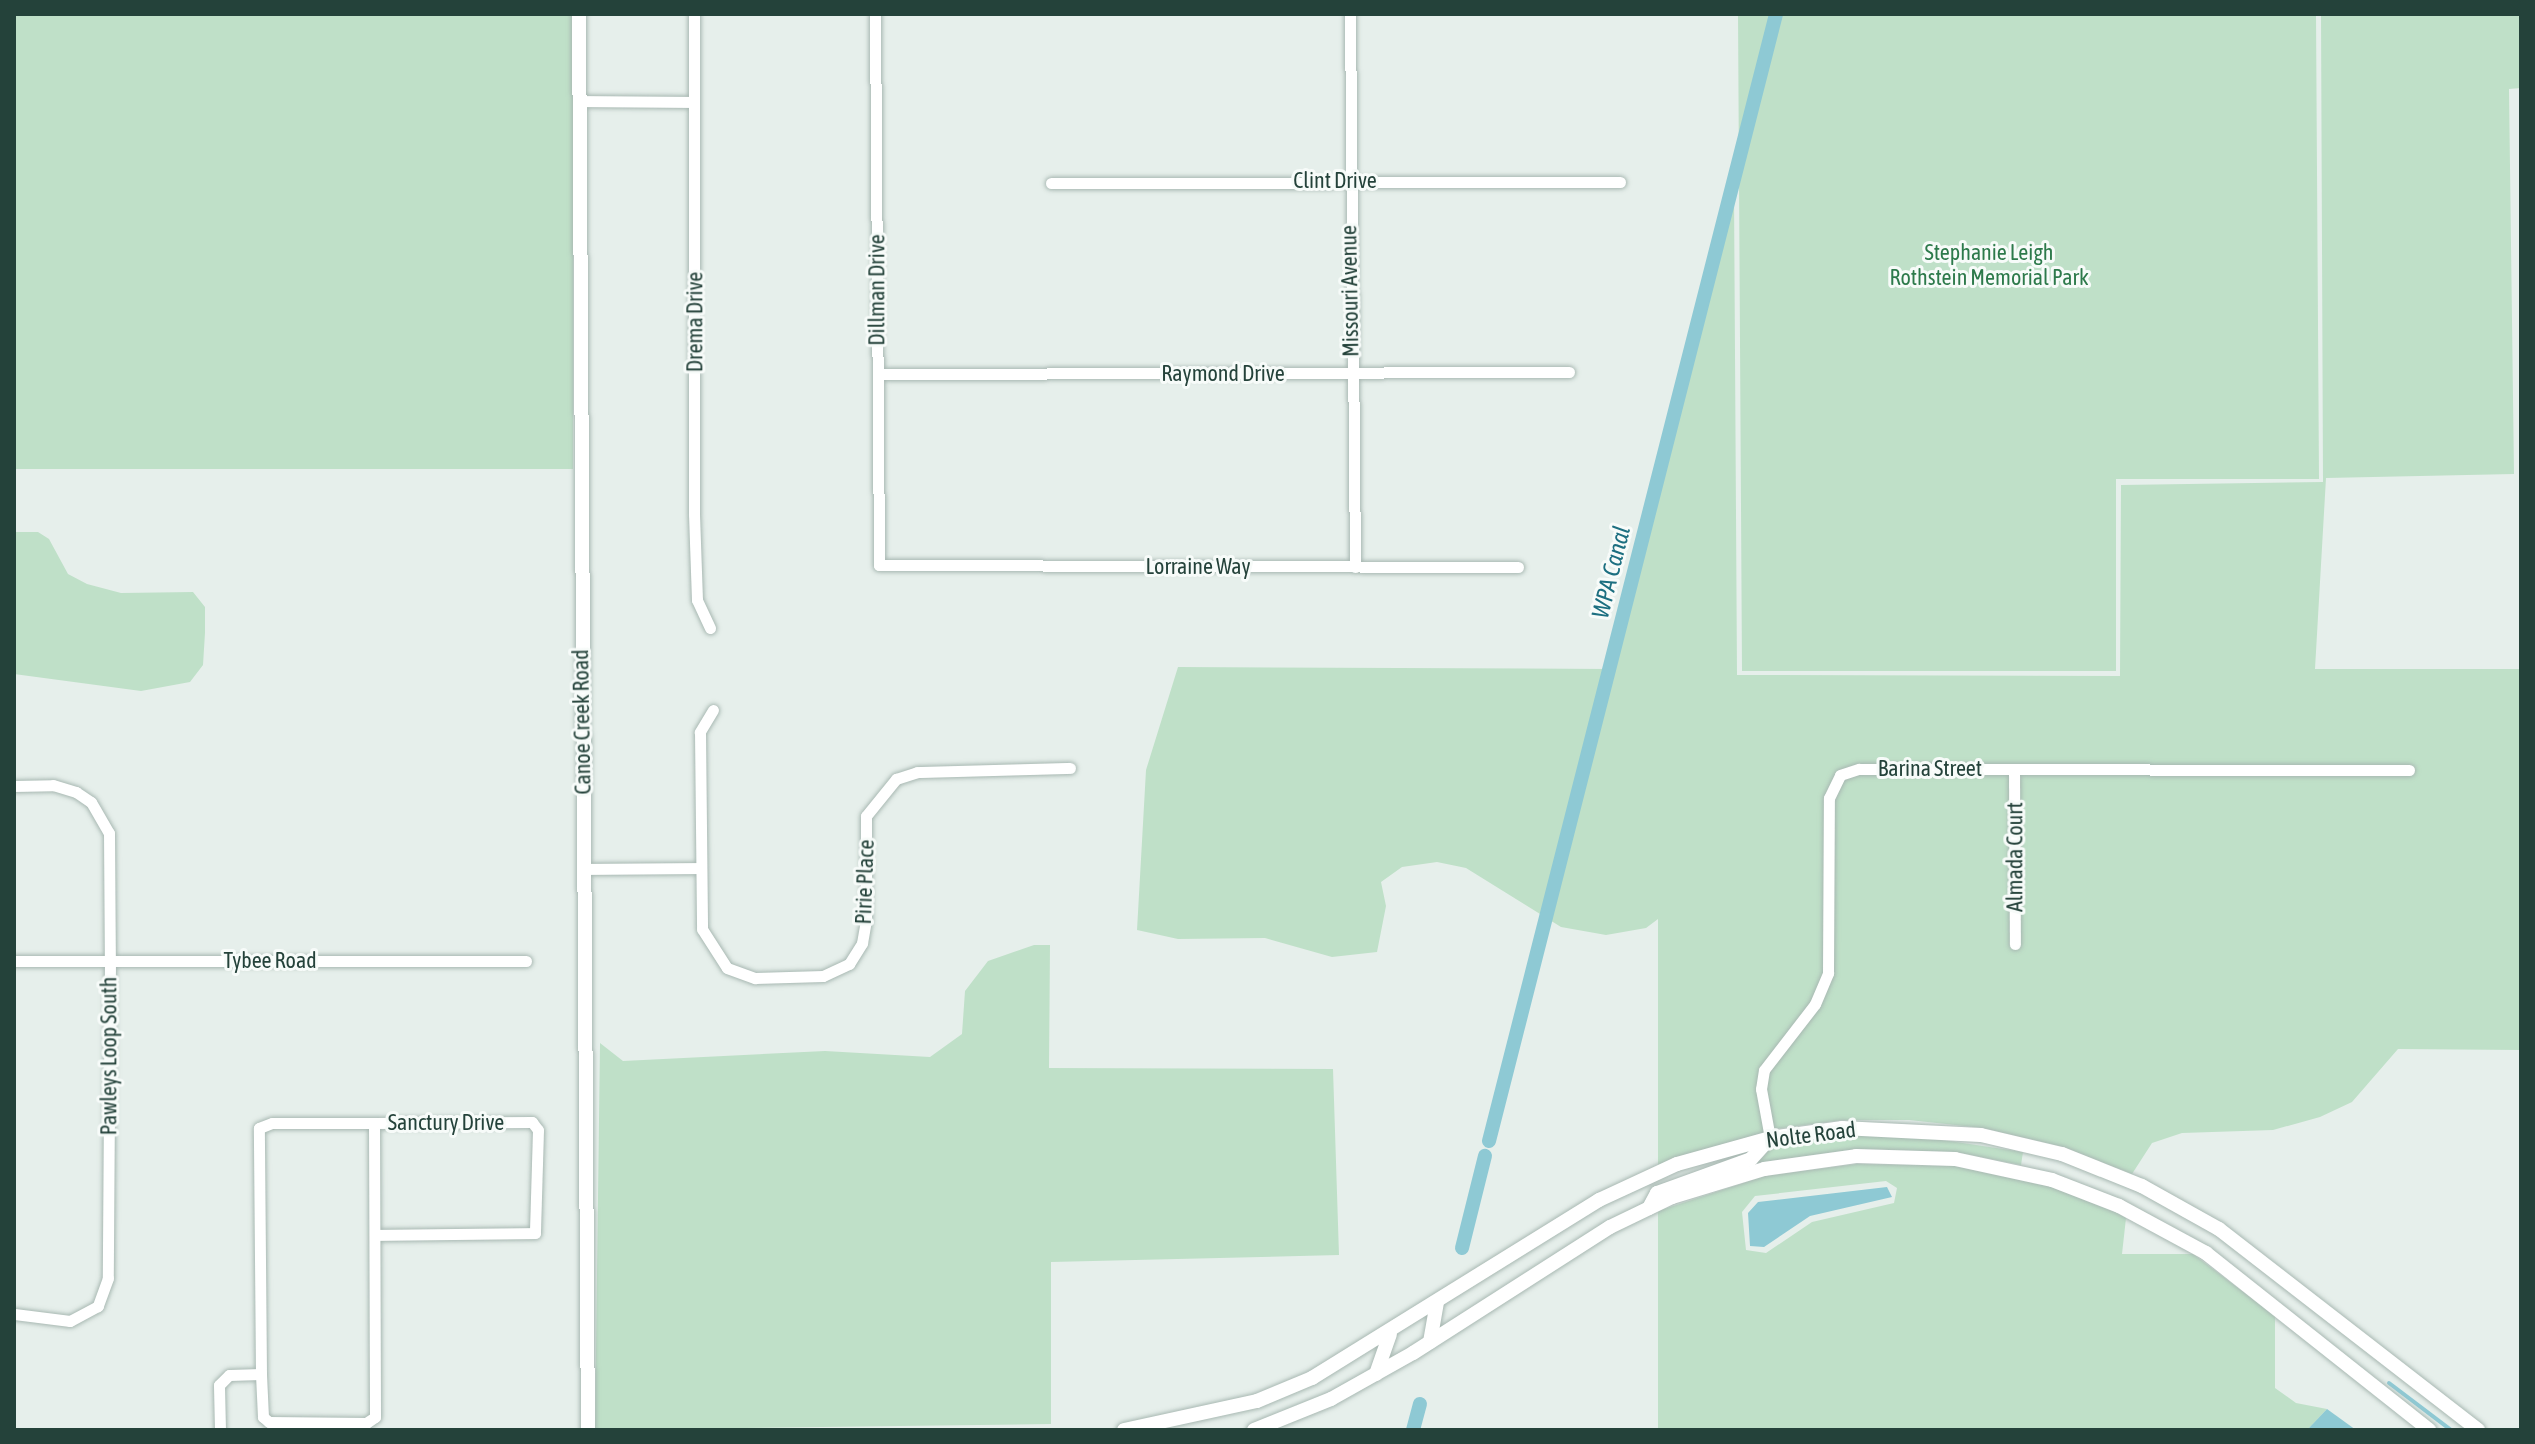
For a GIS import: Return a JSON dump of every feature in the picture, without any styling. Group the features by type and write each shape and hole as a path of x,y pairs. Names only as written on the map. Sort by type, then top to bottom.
{"street":[{"name":"Canoe Creek Road","path":"579,14 588,1430"},
{"name":"Drema Drive","path":"694,14 692,102 697,600 710,628"},
{"name":"Dillman Drive","path":"875,14 879,565"},
{"name":"Missouri Avenue","path":"1350,14 1348,180 1355,567"},
{"path":"579,101 692,102"},
{"name":"Clint Drive","path":"1051,183 1348,180 1620,182"},
{"name":"Raymond Drive","path":"878,374 1569,372"},
{"name":"Lorraine Way","path":"879,565 1518,567"},
{"name":"Pirie Place","path":"713,710 700,732 702,929 727,968 755,978 823,976 849,964 862,943 866,816 896,779 917,772 1070,768"},
{"name":"Barina Street","path":"1770,1138 1761,1089 1764,1070 1815,1004 1828,973 1829,798 1834,781 1859,769 2409,770"},
{"name":"Almada Court","path":"2014,770 2015,944"},
{"name":"Pawleys Loop South","path":"14,786 53,785 76,792 91,802 109,833 110,961 108,1278 98,1306 70,1321 14,1314"},
{"path":"583,869 700,868"},
{"name":"Tybee Road","path":"14,961 526,961"},
{"name":"Sanctury Drive","path":"374,1123 375,1417 366,1423 269,1422 263,1417 261,1374 259,1128 374,1123 532,1122 538,1130 539,1223 535,1233 523,1236 375,1235"},
{"name":"Nolte Road","path":"1124,1430 1257,1401 1312,1378 1390,1334 1599,1200 1677,1164 1770,1138 1842,1128 1981,1135 2062,1154 2142,1186 2219,1229 2478,1430"},
{"path":"1649,1208 1661,1190 1751,1159 1770,1138"},
{"name":"Nolte Road","path":"1254,1430 1376,1374 1588,1240 1649,1208 1764,1169 1856,1156 1955,1159 2052,1180 2119,1206 2206,1253 2429,1430"},
{"path":"1430,1342 1437,1304"},
{"path":"1376,1374 1390,1334"},
{"path":"220,1430 219,1385 229,1375 261,1374"}],"green space":[{"path":"14,14 573,14 573,469 14,469"},
{"name":"Stephanie Leigh Rothstein Memorial Park","path":"1738,14 2316,14 2319,479 2116,479 2116,671 1742,671"},
{"path":"2321,14 2521,14 2521,88 2509,89 2514,474 2326,478 2315,669 2519,669 2521,1050 2398,1049 2352,1102 2320,1117 2273,1130 2182,1133 2152,1143 2132,1174 2064,1147 1983,1128 1909,1120 1842,1120 1775,1129 1658,1165 1658,919 1646,928 1606,935 1561,927 1466,868 1437,862 1402,867 1381,882 1386,906 1377,952 1332,957 1265,938 1178,939 1137,930 1146,770 1178,667 1610,669 1734,191 1737,675 2120,676 2121,485 2323,482"},
{"path":"14,532 38,532 49,539 68,574 87,584 121,593 193,592 205,607 205,633 203,665 190,682 141,691 14,674"},
{"path":"1034,945 1050,945 1049,1068 1333,1069 1339,1255 1051,1262 1051,1424 595,1430 600,1043 623,1061 825,1051 930,1057 962,1034 965,991 988,961"},
{"path":"1843,1135 1909,1135 2023,1152 2021,1165 1956,1152 1856,1149 1757,1163 1775,1144"},
{"path":"1857,1164 1954,1166 2051,1187 2117,1213 2126,1218 2122,1254 2193,1254 2275,1316 2275,1388 2296,1403 2327,1409 2307,1430 1658,1430 1658,1211 1765,1176","holes":["1886,1181 1897,1188 1894,1203 1812,1222 1766,1253 1746,1250 1742,1212 1755,1196"]}],"water":[{"path":"1887,1187 1892,1197 1810,1216 1764,1247 1750,1246 1748,1213 1758,1202"},
{"path":"2327,1409 2356,1430 2307,1430"}],"waterway":[{"name":"WPA Canal","path":"1489,1141 1776,14"},
{"name":"WPA Canal","path":"1462,1248 1485,1156"},
{"path":"2389,1383 2451,1430"},
{"name":"WPA Canal","path":"1413,1430 1420,1404"}]}
